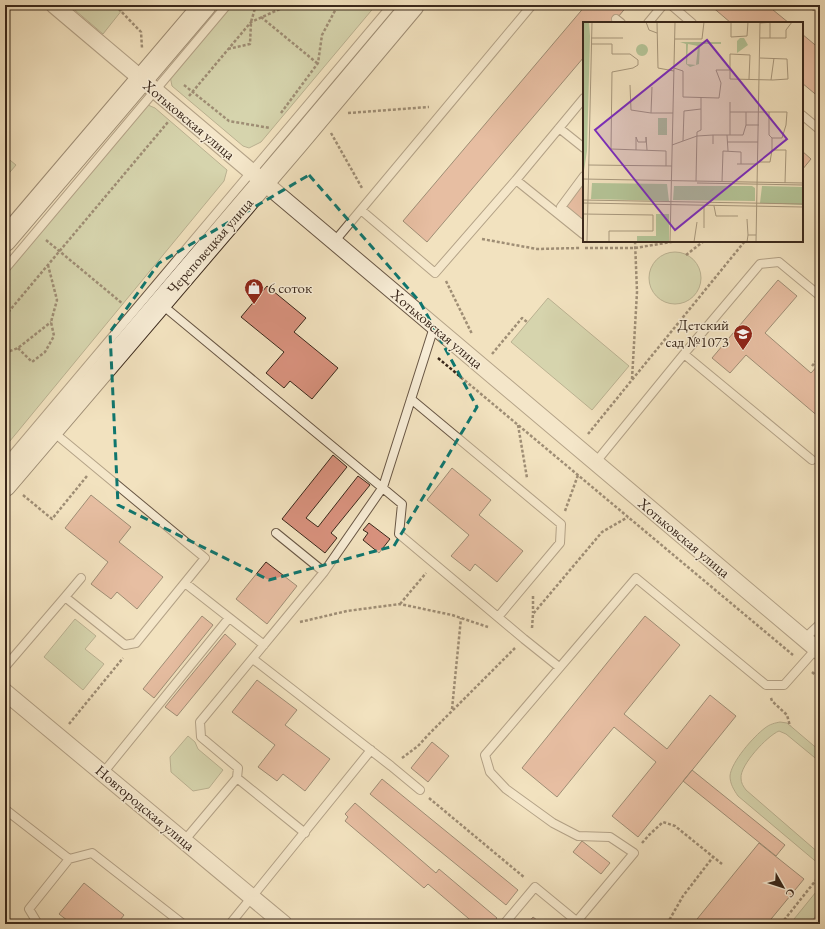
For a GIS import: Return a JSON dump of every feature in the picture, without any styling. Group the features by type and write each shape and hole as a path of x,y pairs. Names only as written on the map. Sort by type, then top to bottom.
{"main road":[{"path":"5,240 148,85 205,5"},
{"name":"Череповецкая улица","path":"14,490 51,430 160,303 258,177 413,5"}],"street":[{"name":"Хотьковская улица","path":"54,5 818,651"},
{"name":"Новгородская улица","path":"5,692 284,924"}],"lane":[{"path":"5,268 148,85 226,5"},
{"name":"Череповецкая улица","path":"5,464 258,177 392,5"},
{"path":"334,242 532,5"},
{"path":"649,22 663,5"},
{"path":"671,5 691,22"},
{"path":"360,210 435,273 516,180 583,99"},
{"path":"803,116 820,130"},
{"path":"559,128 583,147"},
{"path":"583,177 561,207 583,225"},
{"path":"516,180 583,234"},
{"path":"595,463 760,264 779,262 820,296"},
{"path":"160,303 402,504 399,534 559,667"},
{"path":"184,841 237,778 238,768 201,737 200,722 324,572 383,488 434,327"},
{"path":"684,354 812,460"},
{"path":"411,399 561,524 560,543 498,617"},
{"path":"51,430 205,558 136,643 125,644 65,597"},
{"path":"276,533 324,572"},
{"path":"5,667 81,578"},
{"path":"504,924 536,887 578,923 634,853 610,837 578,836 553,823 506,789 490,772 485,755 636,578 766,685 784,686 803,664 818,651"},
{"path":"185,583 264,646"},
{"path":"103,773 229,618"},
{"path":"804,639 820,624"},
{"path":"253,659 371,750 420,790"},
{"path":"230,924 253,898 371,750"},
{"path":"237,778 304,833"},
{"path":"5,810 69,859"},
{"path":"38,924 29,909 69,859 92,853 183,924"}],"path":[{"path":"115,5 141,32 142,50"},
{"path":"228,49 250,44 251,22 256,5"},
{"path":"5,316 251,22 289,5"},
{"path":"278,116 318,63 322,35 338,5"},
{"path":"808,5 820,15"},
{"path":"261,17 318,63"},
{"path":"184,85 229,121 270,128 274,127"},
{"path":"345,114 448,105"},
{"path":"270,128 274,122"},
{"path":"330,131 369,200"},
{"path":"466,237 537,249 635,248 671,242"},
{"path":"43,238 124,305"},
{"path":"632,379 637,292 635,242"},
{"path":"686,254 703,242"},
{"path":"588,434 744,242"},
{"path":"18,348 32,362 45,352 54,336 51,322 57,300 48,265"},
{"path":"440,268 475,340"},
{"path":"492,354 522,318 527,322"},
{"path":"5,353 18,348 51,322"},
{"path":"427,349 820,678"},
{"path":"812,366 820,356"},
{"path":"518,425 530,499"},
{"path":"14,490 52,519 95,467"},
{"path":"561,524 578,475"},
{"path":"532,645 533,614 602,532 628,517"},
{"path":"400,604 434,564"},
{"path":"278,628 347,610 400,604 461,618 489,627"},
{"path":"452,710 461,618"},
{"path":"391,766 418,746 524,639"},
{"path":"68,726 136,643"},
{"path":"766,685 772,701 787,715 790,726"},
{"path":"420,790 536,887"},
{"path":"634,853 649,835 663,822 674,826 704,848 722,864"},
{"path":"667,924 683,896 713,857"},
{"path":"781,924 820,875"}],"highlighted area":[{"path":"309,175 420,302 477,407 394,546 269,580 118,505 110,332 159,263"}],"green space":[{"path":"69,5 126,5 103,34"},
{"path":"225,5 376,5 261,142 249,148 243,146 172,86 169,71"},
{"path":"148,105 155,108 227,170 224,181 5,447 5,270 141,107"},
{"path":"5,156 16,165 5,178"},
{"path":"675,252 689,256 697,264 701,278 697,292 689,300 675,304 661,300 653,292 649,278 653,264 661,256"},
{"path":"548,298 629,366 592,410 511,342"},
{"path":"75,619 96,636 85,649 104,664 83,690 44,657"},
{"path":"780,722 787,723 820,751 820,762 786,734 779,731 761,745 749,759 742,772 741,781 746,790 820,854 820,865 738,796 731,782 731,770 744,750 765,728"},
{"path":"188,736 195,742 198,749 223,770 209,788 193,791 171,772 170,757"},
{"path":"820,887 820,911 809,924 790,924"}],"building":[{"path":"586,5 628,5 614,22 583,22 583,58 427,242 403,221"},
{"path":"710,5 767,5 788,22 730,22"},
{"path":"803,35 820,49 820,98 803,84"},
{"path":"803,152 811,159 803,169"},
{"path":"583,180 583,223 563,206"},
{"path":"778,280 797,296 765,333 811,373 820,363 820,418 746,355 730,373 712,358"},
{"path":"267,286 306,318 294,332 338,368 312,399 290,381 284,388 266,373 284,352 241,317"},
{"path":"333,455 347,467 306,518 318,527 358,476 370,485 331,533 337,538 325,553 282,519"},
{"path":"452,468 491,500 479,515 523,551 497,582 475,564 470,571 451,556 469,535 427,500"},
{"path":"91,495 131,527 119,542 163,577 137,609 117,592 111,599 91,584 108,562 65,528"},
{"path":"369,523 390,539 379,553 363,540 368,533 363,530"},
{"path":"266,562 297,586 267,624 236,599"},
{"path":"202,616 213,625 154,698 143,689"},
{"path":"645,616 680,645 624,714 667,749 710,695 736,716 638,837 612,816 656,762 614,727 557,797 522,768"},
{"path":"225,634 236,644 177,716 165,707"},
{"path":"257,680 297,710 285,725 330,759 305,791 283,774 277,781 258,767 275,745 232,712"},
{"path":"432,742 449,756 428,782 411,768"},
{"path":"692,770 785,845 776,856 683,781"},
{"path":"382,779 518,890 506,905 370,794"},
{"path":"355,803 436,873 439,869 497,918 492,924 475,924 428,884 424,888 345,821 348,817 345,814"},
{"path":"582,841 610,863 601,874 573,852"},
{"path":"759,843 804,879 767,924 693,924"},
{"path":"84,883 124,915 117,924 72,924 59,914"},
{"path":"533,917 542,924 527,924"}],"place":[{"name":"6 соток","path":"254,305"},
{"name":"Детский сад №1073","path":"743,351"}]}
